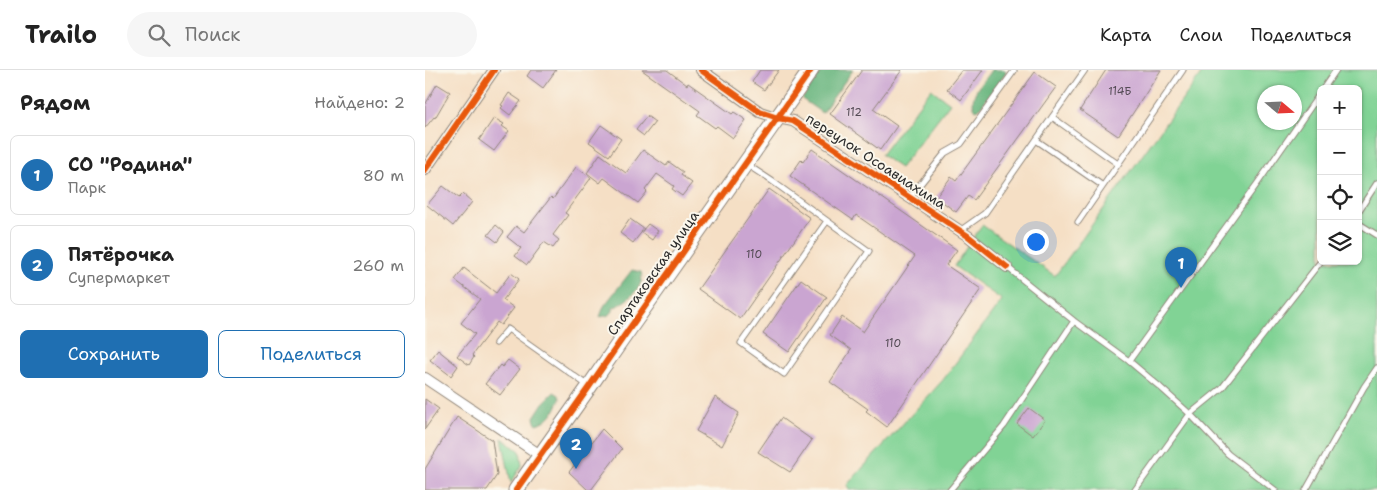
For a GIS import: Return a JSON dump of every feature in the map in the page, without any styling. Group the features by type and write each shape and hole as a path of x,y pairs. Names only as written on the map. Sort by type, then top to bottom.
{"street":[{"path":"425,170 494,70"},
{"name":"переулок Осоавиахима","path":"701,70 760,112 793,121 960,230 1007,266"},
{"name":"Спартаковская улица","path":"516,490 811,70"},
{"path":"425,378 539,456"}],"lane":[{"path":"910,197 945,153 961,144 1014,70"},
{"path":"960,230 985,213 1085,70"},
{"path":"1078,222 1183,70"},
{"path":"1326,85 1336,70"},
{"path":"1129,361 1317,98"},
{"path":"1052,118 1118,164"},
{"path":"1036,140 1103,186"},
{"path":"745,164 772,181 869,251 783,374 741,343 827,221"},
{"path":"1362,206 1377,183"},
{"path":"1362,225 1377,235"},
{"path":"1135,490 1190,414 1222,388 1318,265"},
{"path":"1007,266 1074,321 1129,361 1190,414 1228,454 1275,490"},
{"path":"950,490 1004,426 1074,321"},
{"path":"496,343 508,328 589,387"},
{"path":"1306,490 1364,387 1377,368"}],"green space":[{"path":"822,70 853,70 822,113 802,99"},
{"path":"991,70 1005,70 1006,72 979,109 976,110 973,100"},
{"path":"1204,70 1377,70 1377,490 849,490 847,485 943,380 1002,300 954,266 982,225 1055,276"},
{"path":"931,89 950,103 900,168 881,155"},
{"path":"632,270 641,272 642,278 638,289 613,308 610,314 600,317 604,306"},
{"path":"554,392 559,395 560,399 556,407 548,418 537,424 534,417 543,403"},
{"path":"502,438 520,451 522,465 511,483"}],"building":[{"path":"531,70 556,70 543,88 527,76"},
{"path":"642,70 667,70 732,114 734,112 746,120 733,138 697,115 700,111"},
{"path":"760,70 779,70 764,90 752,82"},
{"path":"862,70 902,70 873,109 897,126 880,150 830,114"},
{"path":"962,70 983,70 961,100 947,89"},
{"path":"1106,70 1161,70 1118,136 1080,110"},
{"path":"1035,72 1056,87 974,200 968,196 956,212 936,197 951,177 956,181"},
{"path":"437,84 450,92 435,118 425,128 425,105"},
{"path":"509,93 521,101 510,115 501,108"},
{"path":"647,116 655,122 644,136 636,130"},
{"path":"494,118 504,124 502,126 509,131 494,151 479,140"},
{"path":"601,125 621,139 609,156 589,142"},
{"path":"812,149 957,250 946,265 981,289 887,427 866,411 868,409 830,382 851,350 830,335 842,317 863,332 915,256 856,215 853,220 790,176 801,160 803,162"},
{"path":"643,150 666,166 669,162 683,172 681,175 692,183 682,196 672,189 674,186 657,174 638,203 604,178 600,183 587,173 600,154 626,173"},
{"path":"576,167 591,178 565,213 568,215 553,235 559,240 553,248 544,242 527,265 515,256 521,248 507,237 516,226 524,232 551,197 553,199"},
{"path":"443,186 459,198 463,194 472,202 453,226 427,205"},
{"path":"769,189 810,218 740,319 698,289"},
{"path":"630,219 644,229 633,243 620,233"},
{"path":"648,224 658,231 652,240 641,232"},
{"path":"496,225 504,232 497,242 488,235"},
{"path":"464,268 496,293 511,273 519,279 503,300 514,308 501,325 497,322 472,355 474,357 469,365 457,356 475,334 461,323 480,299 455,280"},
{"path":"801,279 827,297 789,352 763,334"},
{"path":"438,350 458,366 451,376 430,360"},
{"path":"508,360 520,369 500,395 485,384 500,365 502,367"},
{"path":"715,397 739,413 722,446 696,431"},
{"path":"425,399 439,409 425,429"},
{"path":"1029,408 1045,420 1033,436 1017,424"},
{"path":"457,417 492,440 497,475 487,490 425,490 425,469"},
{"path":"781,418 812,440 790,472 758,452"},
{"path":"602,429 622,449 591,490 588,490 569,472"}],"cycle path":[{"path":"425,170 494,70"},
{"path":"701,70 760,112 793,121 968,236 1007,267"},
{"path":"516,490 811,70"}],"place":[{"name":"СО \"Родина\"","path":"1181,288"},
{"name":"Пятёрочка","path":"576,469"}]}
